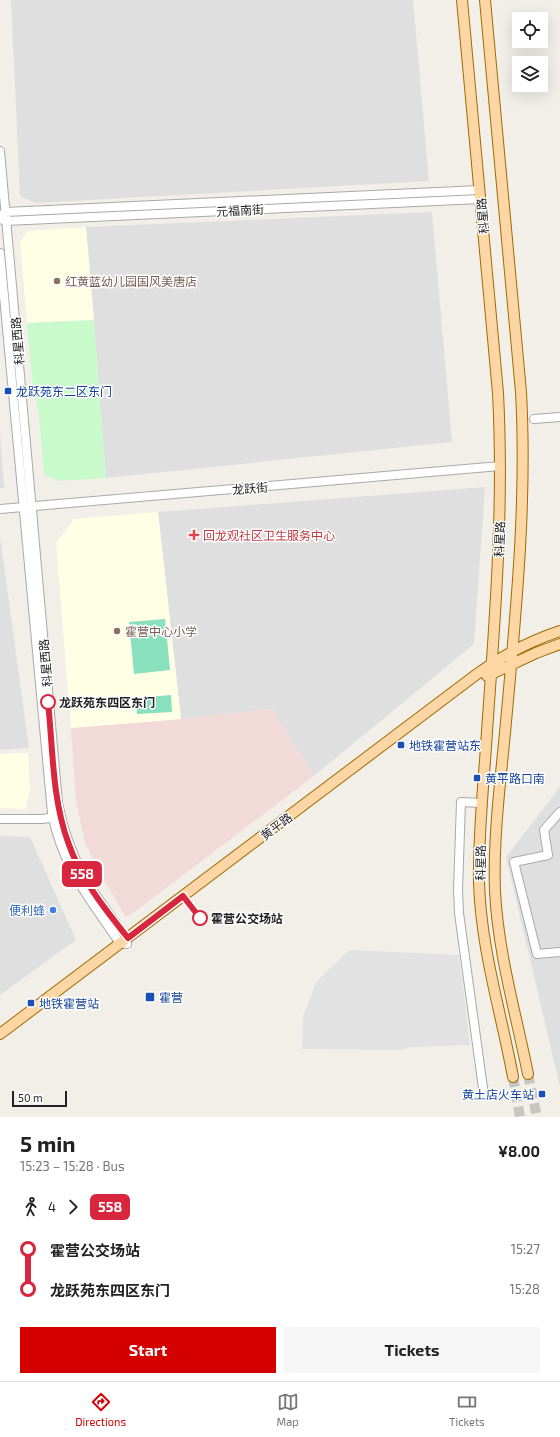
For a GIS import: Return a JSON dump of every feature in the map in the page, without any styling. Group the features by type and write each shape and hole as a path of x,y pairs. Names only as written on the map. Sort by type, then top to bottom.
{"main road":[{"name":"科星路","path":"462,0 498,393 500,466 499,555 482,803 479,883 483,932 513,1077"},
{"name":"科星路","path":"485,0 521,392 523,430 521,534 496,833 495,892 503,956 528,1074"},
{"name":"黄平路","path":"0,1034 125,942 512,651 540,638 560,631"},
{"name":"黄平路","path":"491,668 511,664 560,644"},
{"name":"黄平路","path":"0,1040 125,942"}],"street":[{"name":"科星西路","path":"0,151 3,217 27,507"},
{"name":"元福南街","path":"3,217 480,195"},
{"name":"科星西路","path":"0,253 57,796 56,817 59,843 71,870 84,893 125,942"},
{"path":"534,419 560,417"},
{"name":"龙跃街","path":"0,509 500,466"},
{"path":"482,803 461,802 458,890 463,941 483,1088"},
{"path":"560,812 544,830 548,855 514,862 537,954 560,952"},
{"path":"0,819 42,819 56,817"}],"shaded area":[{"path":"11,0 413,0 429,181 35,203 20,196"},
{"path":"432,212 452,442 106,478 86,227"},
{"name":"红黄蓝幼儿园国风美唐店","path":"86,227 94,320 27,323 20,242 28,231"},
{"path":"0,430 4,488 0,488"},
{"path":"485,487 474,644 314,776 272,709 181,719 158,512"},
{"name":"霍营中心小学","path":"158,512 181,719 71,728 56,543 74,519"},
{"path":"0,536 29,748 0,750"},
{"path":"272,709 314,776 129,916 125,916 97,868 85,843 76,801 71,728 181,719"},
{"path":"28,753 30,789 26,809 0,808 0,754"},
{"path":"560,787 560,1087 506,857"},
{"path":"0,836 30,837 76,940 0,995"},
{"path":"350,950 459,955 470,1045 412,1047 401,1050 302,1049 303,1016 317,981"}],"green space":[{"path":"94,320 106,478 59,481 44,475 39,414 33,388 27,323"},
{"path":"165,619 170,670 134,674 129,622"},
{"path":"171,695 172,712 137,714 136,698"}],"tunnel":[{"path":"528,1074 537,1117"},
{"path":"513,1077 520,1117"}],"bus line":[{"name":"558","path":"48,702 58,804 67,841 78,866 97,897 128,938 183,896 200,918"}],"place":[{"name":"红黄蓝幼儿园国风美唐店","path":"57,281"},
{"name":"龙跃苑东二区东门","path":"8,391"},
{"name":"回龙观社区卫生服务中心","path":"194,535"},
{"name":"霍营中心小学","path":"117,631"},
{"name":"龙跃苑东四区东门","path":"48,702"},
{"name":"地铁霍营站东","path":"401,745"},
{"name":"黄平路口南","path":"477,778"},
{"name":"便利蜂","path":"53,910"},
{"name":"霍营公交场站","path":"200,918"},
{"name":"霍营","path":"150,997"},
{"name":"地铁霍营站","path":"31,1003"},
{"name":"黄土店火车站","path":"542,1094"}]}
